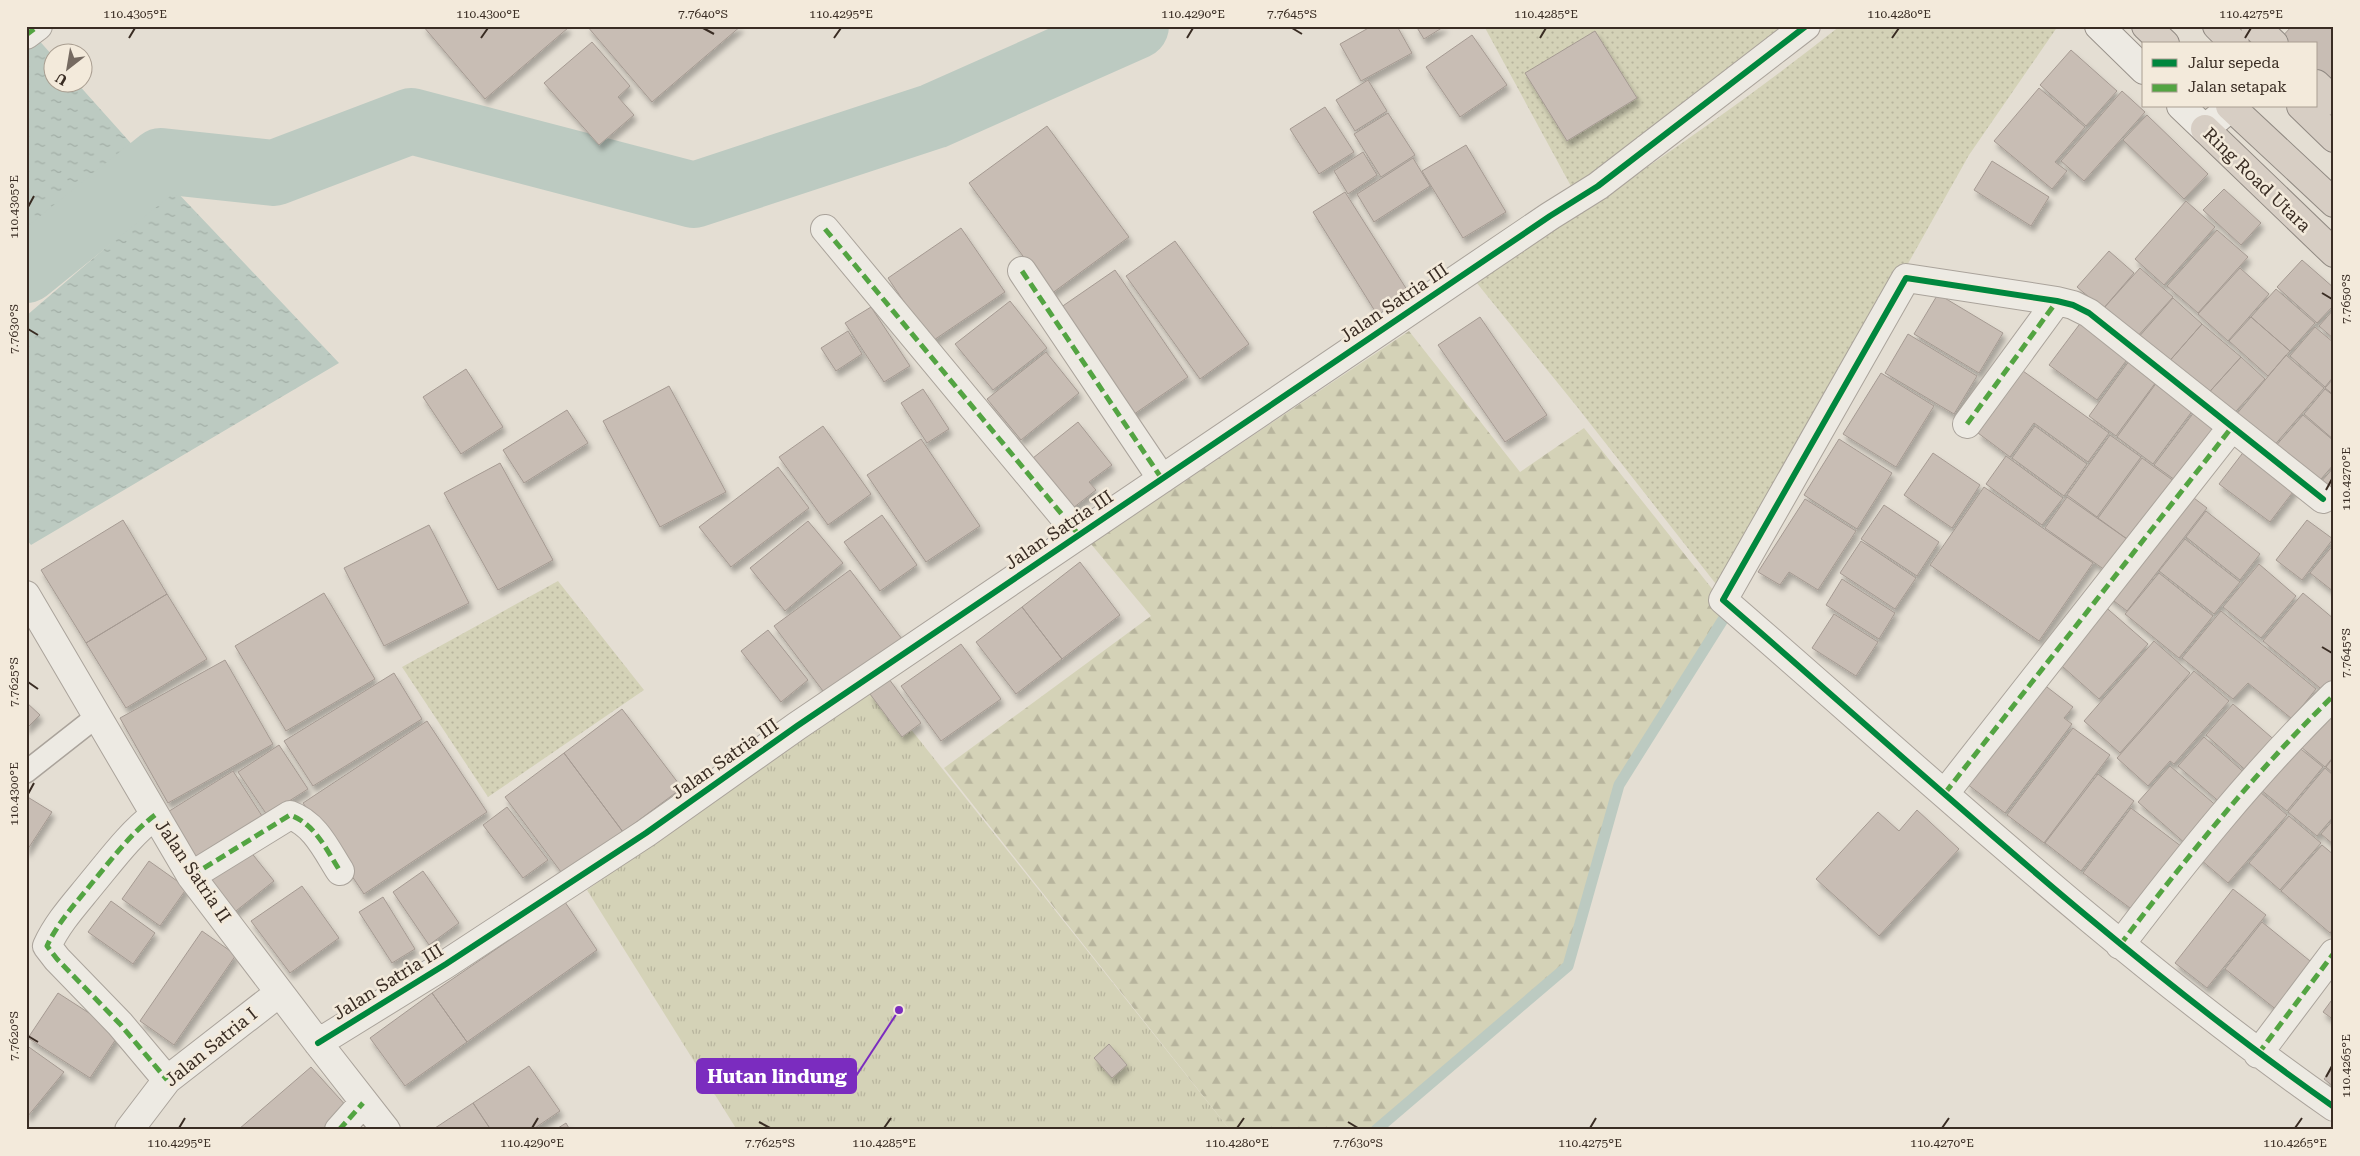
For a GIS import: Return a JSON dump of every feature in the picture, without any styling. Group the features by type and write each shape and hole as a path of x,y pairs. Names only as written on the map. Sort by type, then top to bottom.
{"highway":[{"path":"2146,26 2163,42"},
{"path":"2217,26 2233,42"},
{"path":"2255,26 2272,42"},
{"path":"2318,86 2334,101"},
{"path":"2232,108 2334,202"},
{"path":"2303,108 2334,138"},
{"name":"Ring Road Utara","path":"2205,129 2334,253"}],"street":[{"path":"26,35 38,26"},
{"name":"Jalan Satria III","path":"318,1043 446,964 646,834 796,726 1550,216 1598,186 1806,26"},
{"path":"2099,26 2142,68"},
{"name":"Ring Road Utara","path":"2183,108 2205,129"},
{"path":"2205,129 2230,108"},
{"path":"825,229 1079,535"},
{"path":"1022,272 1162,479"},
{"path":"2323,499 2089,313 2073,305 1906,278 1723,600 2120,945 2258,1054 2334,1107"},
{"path":"1967,424 2057,302"},
{"path":"1945,793 2232,427"},
{"name":"Jalan Satria II","path":"26,595 191,876 363,1103 386,1130"},
{"path":"2120,945 2191,852 2252,780 2287,741 2334,694"},
{"path":"155,815 137,829 108,863 55,929 47,946 57,959 120,1024 167,1080"},
{"path":"191,876 290,815 303,820 313,829 340,872"},
{"path":"2258,1054 2334,953"},
{"name":"Jalan Satria I","path":"129,1130 167,1080 279,993"},
{"path":"339,1130 363,1103"}],"lane":[{"path":"26,772 96,717"}],"green space":[{"path":"1484,26 1791,26 1572,188"},
{"path":"1840,26 2058,26 1969,155 1723,593 1578,408 1476,282 1706,126"},
{"path":"1409,331 1520,472 1584,428 1729,610 1619,785 1568,966 1374,1130 1230,1130 944,768 1151,616 1091,544"},
{"path":"558,581 644,690 488,797 402,667"},
{"path":"874,683 1230,1130 737,1130 587,890"}],"water":[{"path":"36,37 42,44 42,92 85,92 145,159 26,258 26,45"},
{"path":"174,189 339,363 31,545 26,539 26,316"}],"building":[{"path":"423,26 566,26 568,28 485,99"},
{"path":"587,26 741,26 652,102"},
{"path":"1372,26 1397,26 1412,53 1361,81 1340,44"},
{"path":"1416,26 1445,26 1424,39"},
{"path":"2292,26 2334,26 2334,78 2328,85 2318,76 2318,42 2281,42 2279,40"},
{"path":"1595,31 1637,98 1567,141 1525,73"},
{"path":"1472,35 1507,85 1460,117 1426,67"},
{"path":"592,42 630,86 618,97 634,115 599,145 544,83"},
{"path":"2071,50 2117,91 2086,126 2040,85"},
{"path":"1368,80 1387,111 1355,131 1336,100"},
{"path":"2039,88 2085,127 2055,162 2067,171 2052,189 1994,141"},
{"path":"2122,91 2145,112 2084,181 2061,161"},
{"path":"1325,107 1354,152 1319,174 1290,129"},
{"path":"1388,113 1415,155 1381,177 1354,134"},
{"path":"2147,115 2208,174 2184,199 2123,140"},
{"path":"1047,126 1129,237 1051,294 969,183"},
{"path":"1466,145 1506,212 1463,238 1422,171"},
{"path":"1363,152 1377,175 1348,194 1334,171"},
{"path":"1413,158 1430,186 1374,222 1357,194"},
{"path":"1992,161 2049,197 2031,226 1974,190"},
{"path":"2224,189 2261,223 2241,245 2203,210"},
{"path":"1345,192 1416,304 1383,324 1313,212"},
{"path":"2186,201 2215,227 2164,285 2135,259"},
{"path":"961,228 1005,292 931,342 888,278"},
{"path":"2217,230 2248,257 2198,313 2167,286"},
{"path":"1175,241 1249,344 1200,379 1126,276"},
{"path":"2109,251 2134,273 2103,309 2077,287"},
{"path":"2302,260 2334,288 2334,305 2317,323 2277,287"},
{"path":"2140,268 2173,297 2136,338 2103,309"},
{"path":"2240,268 2269,294 2228,341 2198,314"},
{"path":"1115,270 1188,377 1127,419 1054,312"},
{"path":"2276,289 2315,323 2290,351 2251,317"},
{"path":"1938,294 2003,333 1979,373 1914,334"},
{"path":"2173,298 2202,324 2166,365 2137,339"},
{"path":"1010,301 1047,348 993,390 955,344"},
{"path":"871,307 910,366 884,382 845,323"},
{"path":"2334,309 2334,339 2319,326"},
{"path":"1480,317 1547,415 1505,442 1438,345"},
{"path":"2251,317 2290,351 2268,376 2229,341"},
{"path":"2082,321 2129,357 2097,400 2049,365"},
{"path":"2202,324 2241,357 2204,398 2166,365"},
{"path":"2315,327 2334,343 2334,376 2325,387 2290,356"},
{"path":"848,331 862,354 836,371 821,348"},
{"path":"1908,334 1977,376 1954,414 1885,373"},
{"path":"1046,352 1079,393 1021,440 987,399"},
{"path":"2286,355 2324,388 2272,448 2235,416"},
{"path":"2132,357 2159,378 2116,436 2089,416"},
{"path":"2241,357 2265,379 2228,420 2204,398"},
{"path":"466,369 503,427 461,454 423,397"},
{"path":"2023,371 2109,433 2088,462 2034,423 2010,457 1978,433"},
{"path":"1881,373 1934,406 1896,467 1843,434"},
{"path":"2160,378 2196,406 2153,464 2117,437"},
{"path":"2334,378 2334,395 2325,388"},
{"path":"669,386 726,492 660,527 603,421"},
{"path":"923,389 949,429 927,443 901,403"},
{"path":"2325,389 2334,396 2334,440 2304,414"},
{"path":"2198,407 2225,427 2182,485 2154,465"},
{"path":"567,410 588,443 524,483 503,450"},
{"path":"2303,415 2334,441 2334,464 2315,486 2273,449"},
{"path":"1078,422 1112,465 1089,482 1096,490 1073,508 1033,458"},
{"path":"823,426 871,494 828,525 779,457"},
{"path":"2035,426 2087,464 2064,496 2012,458"},
{"path":"2110,435 2141,457 2097,517 2067,495"},
{"path":"921,439 980,526 926,562 867,475"},
{"path":"1839,439 1892,473 1857,529 1804,495"},
{"path":"2245,450 2296,488 2270,522 2219,484"},
{"path":"1933,453 1980,485 1952,528 1904,495"},
{"path":"2006,456 2063,498 2042,525 1986,484"},
{"path":"2142,458 2178,484 2134,544 2098,518"},
{"path":"500,463 553,560 498,590 444,493"},
{"path":"778,467 809,508 731,567 699,527"},
{"path":"2334,467 2334,496 2320,483"},
{"path":"1984,487 2093,563 2039,641 1930,565"},
{"path":"2186,492 2207,508 2127,611 2106,595"},
{"path":"2067,497 2134,544 2112,575 2045,528"},
{"path":"1805,499 1856,531 1818,590 1789,572 1780,585 1758,572"},
{"path":"1884,505 1939,542 1917,576 1861,539"},
{"path":"2206,511 2260,554 2240,580 2186,537"},
{"path":"882,515 917,565 880,591 844,542"},
{"path":"123,520 167,594 86,643 41,570"},
{"path":"2307,520 2333,539 2302,580 2276,560"},
{"path":"808,521 843,563 785,611 750,568"},
{"path":"429,525 469,603 384,646 344,568"},
{"path":"2185,539 2240,582 2214,614 2159,571"},
{"path":"1861,541 1916,578 1895,609 1840,573"},
{"path":"2334,544 2334,592 2310,573"},
{"path":"1080,562 1120,615 1062,659 1022,607"},
{"path":"2259,564 2296,596 2261,638 2223,607"},
{"path":"850,570 902,639 826,695 774,626"},
{"path":"2159,573 2213,616 2179,658 2125,614"},
{"path":"1842,579 1895,613 1879,639 1826,605"},
{"path":"324,593 375,679 286,731 235,646"},
{"path":"2303,593 2334,619 2334,694 2331,697 2263,641"},
{"path":"167,594 207,659 126,708 86,643"},
{"path":"2102,604 2148,644 2099,699 2054,659"},
{"path":"1022,607 1062,659 1016,694 976,642"},
{"path":"2221,611 2316,689 2292,719 2248,683 2233,699 2182,658"},
{"path":"1834,614 1878,642 1856,676 1812,648"},
{"path":"768,630 808,680 781,702 741,651"},
{"path":"2154,641 2190,673 2120,753 2084,721"},
{"path":"961,644 1001,699 941,741 901,686"},
{"path":"225,660 273,744 168,803 120,718"},
{"path":"2194,671 2229,701 2174,764 2170,761 2148,786 2117,758"},
{"path":"394,673 422,719 313,786 284,741"},
{"path":"889,679 921,723 902,737 870,694"},
{"path":"2043,684 2073,707 2064,718 2072,724 2005,813 1967,784"},
{"path":"26,702 40,715 26,729"},
{"path":"2233,704 2278,743 2250,774 2206,735"},
{"path":"2334,708 2334,756 2325,767 2301,747"},
{"path":"622,709 682,788 623,832 564,753"},
{"path":"427,721 487,812 364,894 303,803"},
{"path":"2073,728 2110,755 2044,843 2007,815"},
{"path":"2204,737 2248,776 2223,805 2178,766"},
{"path":"2291,741 2323,767 2287,811 2255,785"},
{"path":"279,745 308,789 267,815 238,772"},
{"path":"564,753 623,832 564,876 505,797"},
{"path":"2334,757 2334,774 2326,767"},
{"path":"2170,766 2219,808 2187,845 2138,802"},
{"path":"2325,768 2334,776 2334,816 2317,836 2288,812"},
{"path":"233,771 264,819 193,863 163,815"},
{"path":"2098,774 2134,801 2081,871 2045,843"},
{"path":"2253,786 2287,815 2228,883 2194,854"},
{"path":"26,796 52,812 26,852"},
{"path":"507,807 548,860 523,878 483,825"},
{"path":"2131,808 2186,850 2138,914 2083,873"},
{"path":"1917,810 1959,849 1879,936 1816,879 1878,812 1899,831"},
{"path":"2289,816 2321,843 2280,890 2249,863"},
{"path":"2334,819 2334,845 2321,834"},
{"path":"2322,845 2334,855 2334,928 2330,933 2281,891"},
{"path":"246,846 274,881 227,918 199,884"},
{"path":"149,861 187,888 160,926 122,899"},
{"path":"423,871 459,923 429,945 393,892"},
{"path":"302,886 339,938 290,973 251,921"},
{"path":"2233,889 2266,915 2207,988 2175,963"},
{"path":"383,897 415,949 392,963 359,912"},
{"path":"111,901 155,933 133,964 88,932"},
{"path":"565,902 597,950 467,1042 432,993"},
{"path":"2262,922 2315,965 2278,1011 2225,969"},
{"path":"202,931 236,955 174,1045 140,1021"},
{"path":"58,993 120,1033 90,1078 28,1038"},
{"path":"432,993 467,1042 405,1086 370,1038"},
{"path":"2334,997 2334,1020 2323,1012"},
{"path":"1109,1044 1127,1065 1112,1078 1094,1058"},
{"path":"26,1045 64,1072 28,1116 26,1114"},
{"path":"529,1066 560,1111 532,1130 491,1130 473,1103"},
{"path":"311,1067 349,1109 325,1130 239,1129"},
{"path":"2334,1067 2334,1087 2324,1079"},
{"path":"473,1103 491,1130 432,1130"},
{"path":"566,1123 570,1130 555,1130"}],"waterway":[{"path":"26,270 161,161 274,173 411,121 694,195 934,116 1136,26"},
{"path":"1376,1130 1568,966 1619,785 1729,610"}],"marked path":[{"path":"26,35 38,26"},
{"path":"825,229 1079,535"},
{"path":"1022,271 1162,479"},
{"path":"1967,424 2057,301"},
{"path":"1945,793 2232,427"},
{"path":"2120,945 2222,816 2277,754 2334,695"},
{"path":"155,815 137,830 114,856 56,929 47,946 57,959 120,1024 167,1080"},
{"path":"191,876 290,815 299,819 313,831 325,846 340,871"},
{"path":"2258,1054 2334,953"},
{"path":"339,1130 363,1103"}],"cycle path":[{"path":"318,1043 446,964 646,833 797,726 1550,216 1598,186 1806,26"},
{"path":"2323,499 2089,313 2073,305 2057,301 1906,278 1723,600 2098,925 2254,1049 2334,1107"}],"place":[{"name":"Hutan lindung","path":"899,1010"}]}
